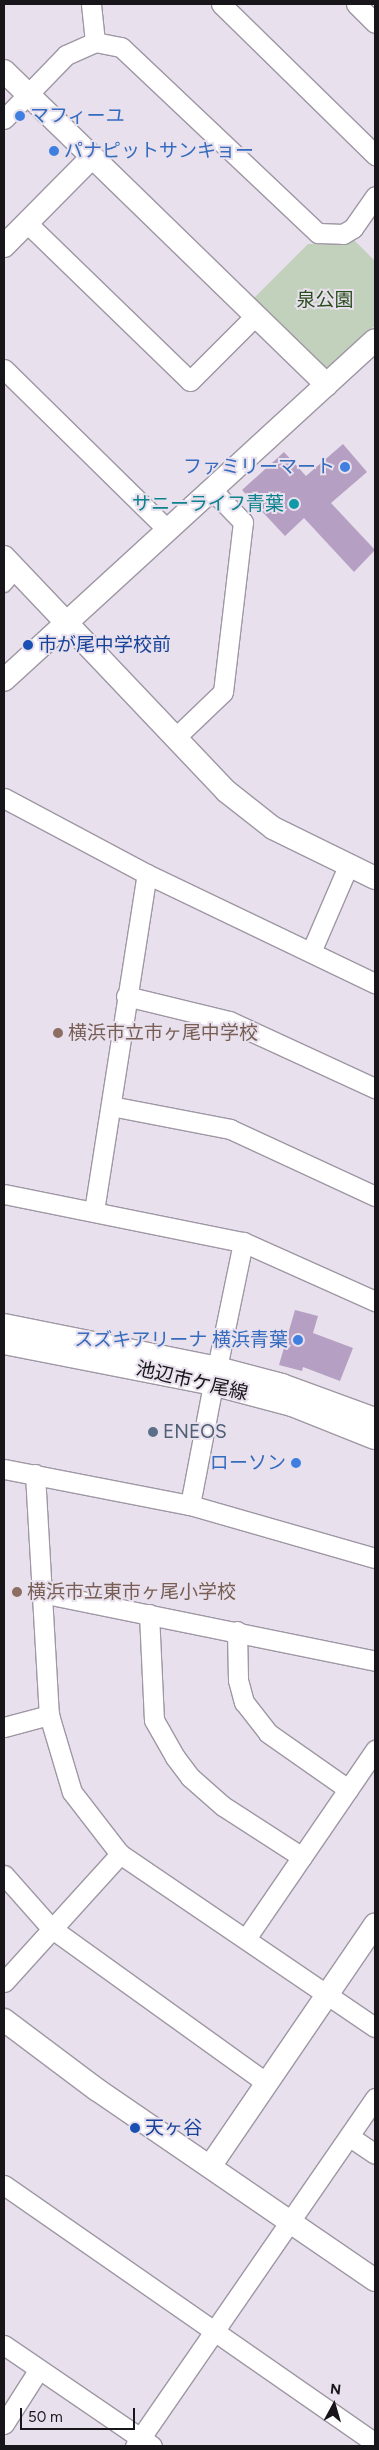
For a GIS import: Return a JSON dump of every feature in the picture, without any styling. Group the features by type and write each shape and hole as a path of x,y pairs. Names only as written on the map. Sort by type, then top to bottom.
{"street":[{"path":"91,4 95,42"},
{"path":"222,4 375,155"},
{"path":"356,4 375,23"},
{"path":"4,119 66,55 95,42 122,47 318,233 343,234 353,228 375,196"},
{"path":"4,71 327,385"},
{"path":"4,246 92,157"},
{"path":"27,223 190,381 255,316"},
{"path":"4,680 375,340"},
{"path":"4,369 168,530"},
{"path":"175,738 223,692 242,522 212,490"},
{"path":"8,571 67,623 226,791 274,828 375,878"},
{"path":"4,798 147,874 375,983"},
{"path":"311,952 348,866"},
{"path":"94,1211 126,996 147,874"},
{"path":"126,996 229,1021 375,1088"},
{"path":"111,1106 230,1129 375,1196"},
{"path":"4,1194 243,1242 375,1301"},
{"path":"190,1505 243,1242"},
{"name":"池辺市ケ尾線","path":"4,1325 215,1376 375,1438"},
{"name":"池辺市ケ尾線","path":"4,1343 282,1385 375,1418"},
{"path":"4,1469 190,1505 375,1558"},
{"path":"35,1474 49,1715 72,1792 120,1854 247,1937 375,2028"},
{"path":"42,1593 237,1631 375,1661"},
{"path":"149,1614 154,1720 175,1757 190,1777 223,1806 302,1857"},
{"path":"237,1631 238,1680 244,1702 268,1733 348,1789"},
{"path":"4,1727 49,1715"},
{"path":"247,1937 375,1750"},
{"path":"4,1982 120,1854"},
{"path":"4,1875 51,1928 267,2083"},
{"path":"211,2165 375,1925"},
{"path":"4,2020 96,2089 211,2165 375,2280"},
{"path":"4,2345 143,2444 214,2332 350,2137 375,2098"},
{"path":"350,2137 375,2154"},
{"path":"4,2185 375,2443"},
{"path":"4,2424 39,2370"}],"green space":[{"name":"泉公園","path":"350,236 375,261 375,325 327,373 251,301 308,244 332,243"}],"building":[{"name":"サニーライフ青葉","path":"343,444 367,472 331,503 375,550 354,572 304,518 285,536 242,490 284,452 306,476"},
{"path":"295,1310 318,1316 313,1333 353,1348 340,1381 303,1367 302,1371 279,1365"}],"place":[{"name":"マフィーユ","path":"20,116"},
{"name":"パナピットサンキョー","path":"54,151"},
{"name":"ファミリーマート","path":"345,467"},
{"name":"サニーライフ青葉","path":"294,504"},
{"name":"市が尾中学校前","path":"28,645"},
{"name":"横浜市立市ヶ尾中学校","path":"58,1033"},
{"name":"スズキアリーナ 横浜青葉","path":"298,1340"},
{"name":"ENEOS","path":"153,1432"},
{"name":"ローソン","path":"296,1463"},
{"name":"横浜市立東市ヶ尾小学校","path":"17,1592"},
{"name":"天ヶ谷","path":"135,2128"}]}
